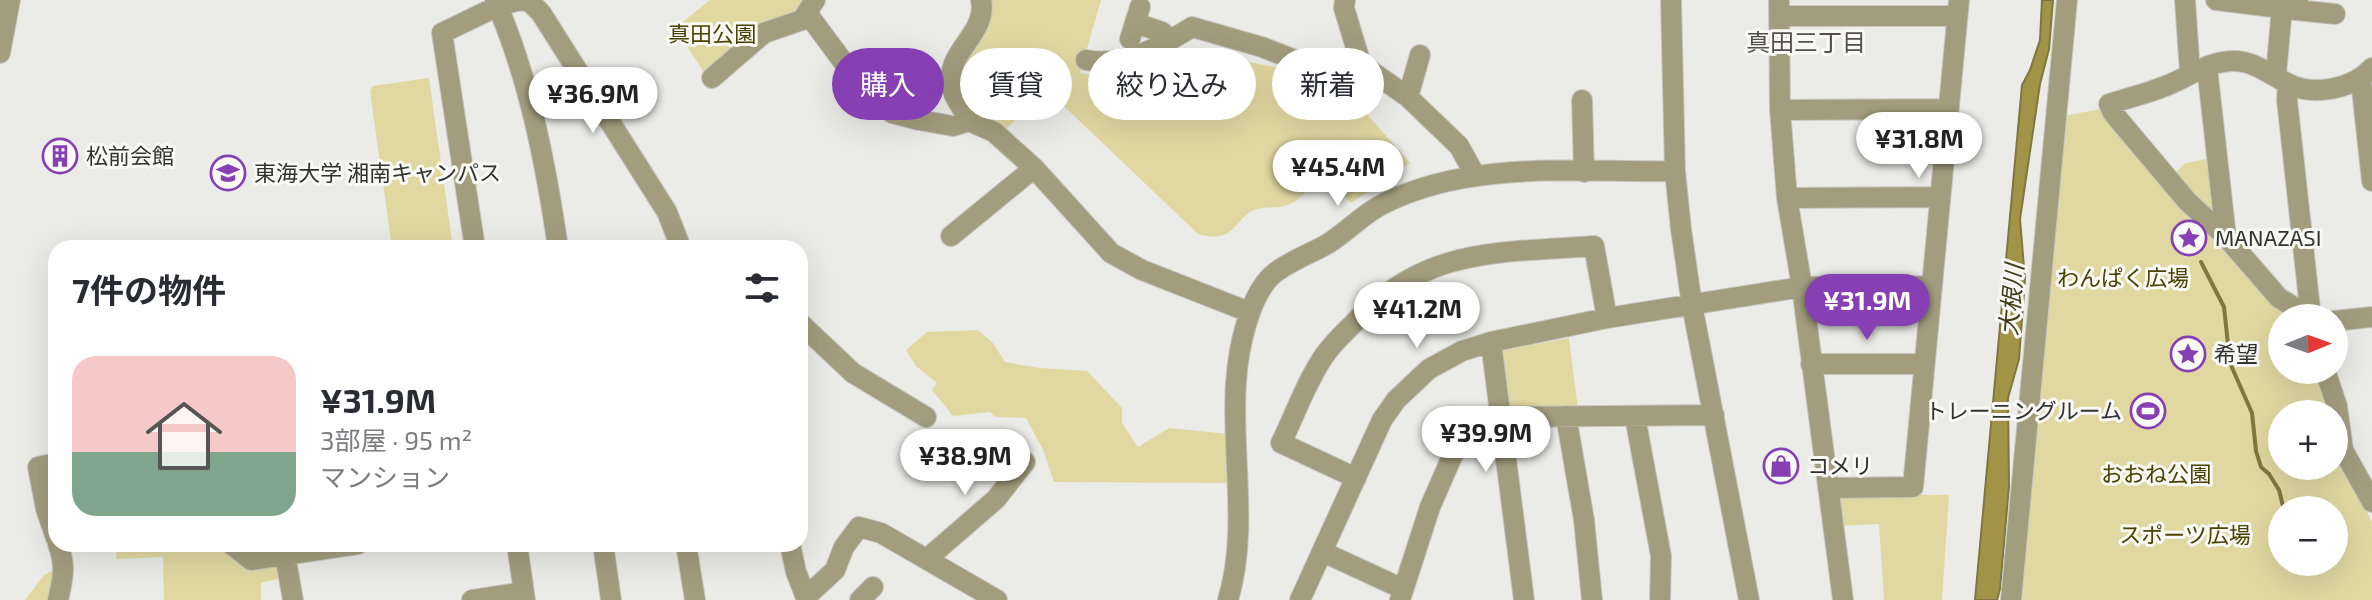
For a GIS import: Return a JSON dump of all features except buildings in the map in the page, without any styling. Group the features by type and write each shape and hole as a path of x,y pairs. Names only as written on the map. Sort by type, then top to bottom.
{"street":[{"path":"0,53 10,0"},
{"path":"474,240 442,33 496,3 521,0 530,2 541,13 667,212 678,240"},
{"path":"981,0 983,17 976,32 961,48 951,75 954,96 969,121 994,132 1034,168 1111,253 1153,275 1249,312"},
{"path":"1345,0 1344,8 1356,48"},
{"path":"1671,0 1675,171 1692,305 1749,600"},
{"path":"2011,600 2067,0"},
{"path":"2185,0 2226,237"},
{"path":"2216,0 2292,6 2335,14"},
{"path":"496,3 533,117 556,240"},
{"path":"2292,6 2282,79 2287,100 2309,304"},
{"path":"712,78 764,33 802,20 811,7 853,75 892,113 953,126 969,121"},
{"path":"1828,488 1913,487 1958,8 1779,8 1780,110 1787,198 1802,287 1811,364 1843,600"},
{"path":"1135,23 1162,32 1170,41"},
{"path":"1086,60 1096,62 1136,56 1192,27 1272,51"},
{"path":"1408,97 1420,55"},
{"path":"2289,304 2279,298 2226,237 2187,201 2113,113 2109,104 2165,87 2215,63 2239,61 2308,88 2338,88 2366,74 2372,181"},
{"path":"1384,80 1408,97 1459,146 1475,175"},
{"path":"1582,100 1584,172"},
{"path":"1780,110 1948,109"},
{"path":"951,236 1034,168"},
{"path":"1228,600 1238,530 1236,381 1249,312 1266,281 1278,270 1332,241 1363,215 1387,202 1464,176 1675,171"},
{"path":"1787,198 1940,197"},
{"path":"1356,478 1281,443 1324,355 1372,304 1405,279 1442,263 1476,255 1594,246 1607,318"},
{"path":"1300,600 1382,420 1405,389 1441,361 1491,342 1607,318 1802,287 1931,286"},
{"path":"2348,320 2372,317"},
{"path":"808,331 853,373 926,417"},
{"path":"1491,342 1524,600"},
{"path":"1811,364 1923,364"},
{"path":"2330,384 2337,406 2343,450 2372,502"},
{"path":"1323,552 1402,594 1430,507 1464,432 1475,425 1500,417 1714,415"},
{"path":"1566,416 1584,520 1592,600"},
{"path":"1635,417 1661,556 1660,600"},
{"path":"928,558 996,499 1025,462"},
{"path":"48,465 38,467 48,515"},
{"path":"792,552 807,598 835,570 844,547 859,527 881,533 997,600"},
{"path":"58,600 65,575 61,552"},
{"path":"241,552 251,560 305,552"},
{"path":"472,600 525,596 518,552"},
{"path":"604,552 611,600"},
{"path":"687,552 695,600"},
{"path":"285,555 293,600"}],"green space":[{"name":"真田公園","path":"710,0 804,0 794,15 707,77 675,28"},
{"path":"990,0 1101,0 1080,73 1088,74 1088,120 1256,120 1256,64 1272,67 1272,120 1372,120 1410,163 1351,203 1330,183 1316,185 1288,205 1261,208 1249,213 1233,229 1220,236 1198,234 1072,114 1072,48 974,48 990,15"},
{"path":"429,78 452,240 391,240 370,91 373,86"},
{"name":"おおね公園","path":"2105,108 2289,304 2268,304 2268,384 2321,384 2323,400 2268,400 2268,480 2348,480 2348,475 2372,522 2372,600 2020,600 2064,116"},
{"path":"988,120 1016,120 1005,130"},
{"path":"2211,158 2218,221 2173,175 2185,163"},
{"path":"978,330 993,343 1005,362 1087,371 1122,408 1122,423 1138,447 1169,428 1228,434 1228,483 1054,482 1043,450 1026,418 995,417 990,412 953,416 932,390 937,383 916,366 906,350 927,332"},
{"path":"1569,338 1578,409 1510,409 1506,405 1501,351"},
{"path":"1840,494 1949,495 1942,600 1884,600 1879,524 1840,526 1837,498"},
{"path":"117,552 239,552 253,561 247,573 254,566 274,563 281,567 282,578 261,583 261,600 164,600 163,557 116,559"},
{"path":"69,561 64,600 25,600 44,575"}],"water":[{"name":"大根川","path":"2042,0 2053,0 2049,49 2040,84 2020,219 2025,279 2019,359 2008,398 2009,486 2000,589 1997,600 1975,600 2022,85 2040,40"}],"waterway":[{"path":"2201,262 2224,307 2230,363 2252,413 2261,467 2269,474 2280,496"}],"place":[{"name":"松前会館","path":"60,156"},
{"name":"東海大学 湘南キャンパス","path":"228,173"},
{"name":"MANAZASI","path":"2189,238"},
{"name":"希望","path":"2188,354"},
{"name":"トレーニングルーム","path":"2148,411"},
{"name":"コメリ","path":"1781,466"}],"district":[{"name":"真田三丁目","path":"1806,43"}],"park label":[{"name":"わんぱく広場","path":"2123,278"},
{"name":"スポーツ広場","path":"2185,535"}]}
